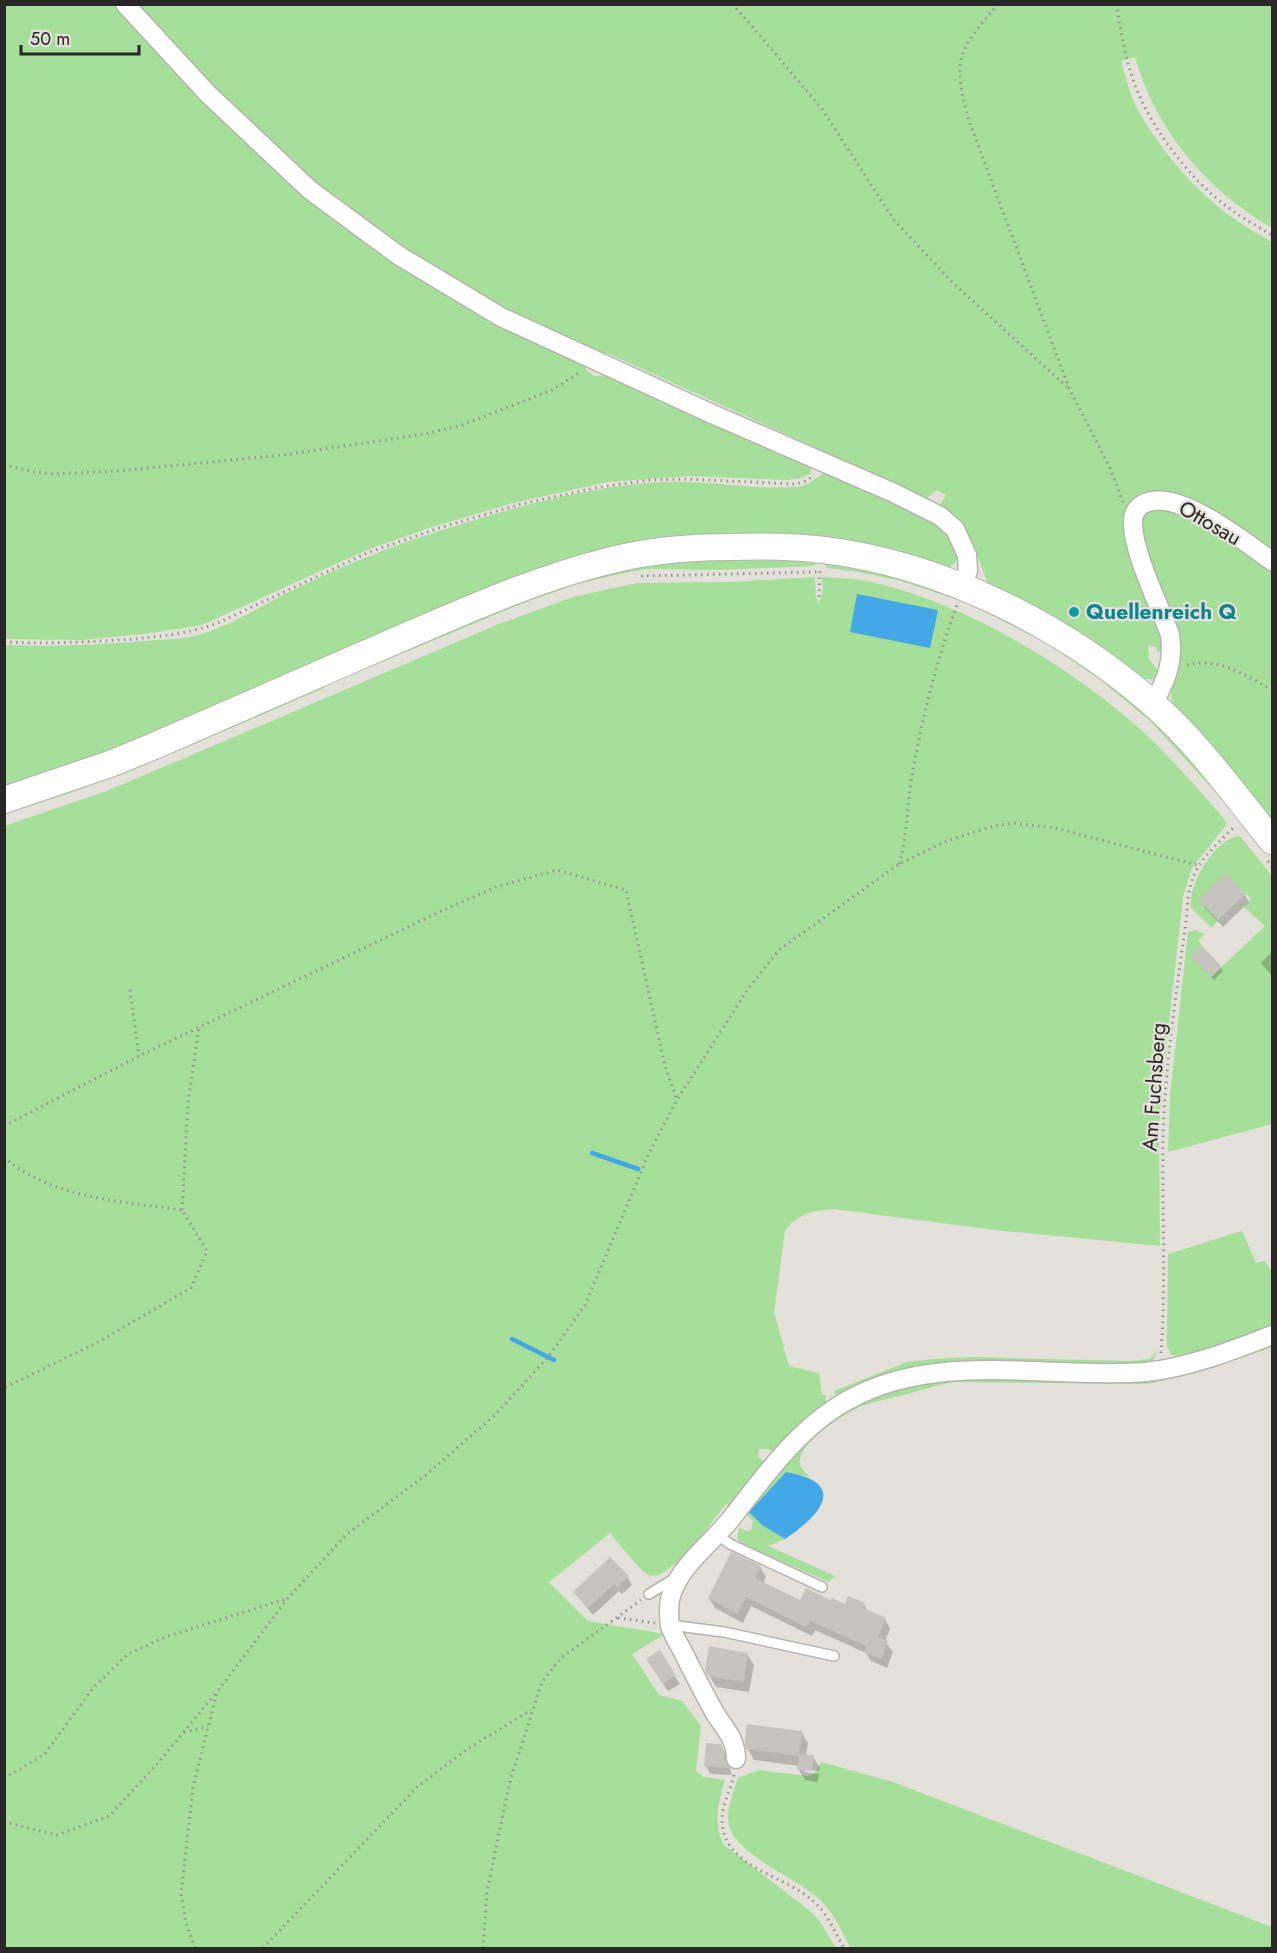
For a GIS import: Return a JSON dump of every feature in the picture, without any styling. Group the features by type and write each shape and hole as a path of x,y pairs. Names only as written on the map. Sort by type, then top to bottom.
{"main road":[{"path":"4,800 71,778 154,746 504,595 556,576 645,553 693,548 763,546 824,549 877,560 959,600 1008,608 1059,636 1091,656 1153,704 1211,765 1272,841"}],"street":[{"path":"125,4 208,94 310,190 398,255 501,317 710,413 894,493 940,516 955,529 967,555 968,570 959,600"},
{"name":"Ottosau","path":"1133,526 1134,514 1140,505 1157,499 1177,502 1205,516 1272,561"},
{"path":"1133,526 1137,544 1170,635 1172,655 1167,677 1153,704"},
{"path":"736,1759 733,1740 700,1685 670,1625 672,1592 679,1576 718,1535 776,1463 834,1408 855,1396 915,1376 939,1372 1160,1370 1269,1337"}],"lane":[{"path":"718,1535 730,1544 822,1587"},
{"path":"649,1594 679,1576"},
{"path":"670,1625 724,1632 834,1656"}],"path":[{"path":"732,4 822,109 894,220 952,282 1069,388"},
{"path":"998,4 971,37 962,54 959,72 960,88 969,121 1069,388 1110,468 1133,526"},
{"path":"1116,4 1134,84 1142,103 1174,153 1224,205 1272,235"},
{"path":"4,465 54,474 117,471 271,456 425,434 462,425 552,390 585,371"},
{"path":"4,642 75,643 148,637 201,629 367,554 399,542 521,504 600,487 685,478 795,484 812,477"},
{"path":"819,597 820,572"},
{"path":"632,577 830,572"},
{"path":"899,864 904,845 913,773 930,690 942,645 959,600"},
{"path":"1167,677 1183,666 1203,662 1214,663 1237,670 1272,690"},
{"path":"4,1822 57,1835 109,1816 217,1692 288,1598 347,1534 427,1474 496,1414 548,1357 585,1305 650,1151 677,1100 748,989 779,950 899,864 926,850 973,832 1014,823 1055,828 1197,865"},
{"name":"Am Fuchsberg","path":"1160,1370 1164,1310 1165,1089 1187,914 1187,896 1197,865 1237,824"},
{"path":"4,1126 139,1056 439,912 496,887 557,870 626,890 665,1066 677,1100"},
{"path":"130,990 139,1056"},
{"path":"4,1388 99,1341 191,1288 207,1251 182,1210 188,1103 199,1027"},
{"path":"4,1157 30,1177 71,1191 121,1202 182,1210"},
{"path":"483,1948 487,1892 510,1781 542,1682 561,1658 649,1594"},
{"path":"4,1778 44,1755 93,1688 128,1654 168,1635 288,1598"},
{"path":"618,1617 670,1625"},
{"path":"195,1948 187,1927 182,1894 193,1787 217,1692"},
{"path":"263,1948 418,1786 469,1748 532,1709"},
{"path":"183,1732 208,1727"},
{"path":"736,1759 722,1818 727,1842 734,1853 801,1891 815,1902 844,1948"}],"green space":[{"path":"4,5 1272,5 1272,228 1226,195 1205,176 1170,133 1144,84 1135,57 1121,61 1139,112 1158,142 1181,170 1219,208 1272,242 1272,820 1172,705 1171,688 1176,674 1163,651 1157,652 1157,647 1148,646 1149,659 1158,673 1153,679 1142,678 1068,627 988,584 964,531 940,505 946,495 937,490 927,498 607,353 585,363 586,370 594,376 608,375 812,467 810,474 787,480 688,476 608,482 513,503 369,549 202,625 82,640 5,639"},
{"path":"829,473 927,516 946,530 958,553 956,562 944,568 636,545 140,742 5,790 4,645 92,645 180,639 199,635 227,624 359,560 393,547 484,517 575,494 635,484 665,482 796,487 806,485 821,475"},
{"path":"740,557 810,560 817,564 717,570 648,569 580,583 521,604 334,682 334,680 474,619 578,580 647,565"},
{"path":"828,563 916,581 971,604 901,581 827,568 825,565"},
{"path":"815,577 816,597 819,604 823,588 822,577 867,581 940,604 1012,638 1080,681 1140,729 1182,771 1227,824 1192,868 1183,897 1161,1094 1160,1246 995,1230 834,1209 813,1212 795,1220 785,1231 774,1312 789,1366 819,1373 822,1395 825,1394 827,1406 776,1453 768,1449 759,1449 758,1457 767,1464 731,1506 726,1504 702,1535 668,1570 657,1575 649,1575 610,1533 549,1582 588,1621 665,1634 632,1654 659,1695 682,1701 701,1726 696,1771 704,1777 725,1780 717,1819 723,1844 810,1911 819,1920 836,1948 5,1948 4,826 107,791 499,624 573,597 637,583 731,582"},
{"path":"982,605 1094,670 1179,742 1234,812 1150,721 1098,678 1049,645 977,607"},
{"path":"326,685 324,688 173,753 165,754"},
{"path":"152,760 148,764 76,791 5,814 4,809"},
{"path":"1240,836 1272,876 1272,1124 1168,1152 1170,1096 1188,932 1196,930 1204,934 1198,941 1202,946 1192,956 1211,977 1265,926 1244,907 1251,899 1226,874 1199,900 1218,920 1212,928 1191,908 1194,887 1205,864 1222,844 1231,838"},
{"path":"1242,1231 1256,1263 1265,1261 1270,1269 1272,1268 1272,1326 1208,1350 1171,1355 1167,1346 1168,1254"},
{"path":"1272,1340 1272,1347 1206,1370 1148,1384 956,1382 862,1406 844,1415 812,1440 800,1459 801,1467 810,1477 786,1472 762,1525 785,1539 768,1546 835,1576 829,1582 745,1545 737,1539 739,1528 751,1530 753,1521 745,1513 799,1444 855,1402 934,1377 1105,1378"},
{"path":"1157,1350 1152,1361 1142,1366 1034,1364 837,1399 834,1391 907,1362 971,1357 1130,1361 1150,1359"},
{"path":"821,1762 893,1782 1272,1927 1272,1948 851,1948 825,1905 815,1895 768,1865 740,1843 731,1831 728,1818 738,1778 759,1770 807,1776 814,1774"}],"water":[{"path":"857,594 938,610 930,648 850,632"},
{"path":"786,1472 806,1477 817,1484 823,1492 823,1501 809,1520 785,1539 762,1525 749,1512"}],"building":[{"path":"1226,873 1246,894 1218,920 1198,900"},
{"path":"1202,946 1222,967 1211,977 1191,956"},
{"path":"731,1552 761,1566 755,1578 800,1600 806,1588 830,1600 832,1598 845,1604 848,1596 865,1603 863,1608 886,1618 878,1637 888,1641 881,1659 864,1652 866,1646 810,1621 806,1627 746,1597 737,1614 708,1598"},
{"path":"610,1557 629,1576 617,1587 614,1584 588,1608 573,1592"},
{"path":"709,1646 748,1653 744,1682 708,1676 705,1670"},
{"path":"660,1650 676,1675 663,1684 646,1659"},
{"path":"747,1724 802,1731 799,1754 814,1755 812,1771 797,1770 799,1756 746,1749"},
{"path":"706,1743 721,1744 729,1768 704,1766"}],"waterway":[{"path":"592,1153 638,1169"},
{"path":"512,1339 554,1360"}],"place":[{"name":"Quellenreich Q","path":"1074,612"}]}
